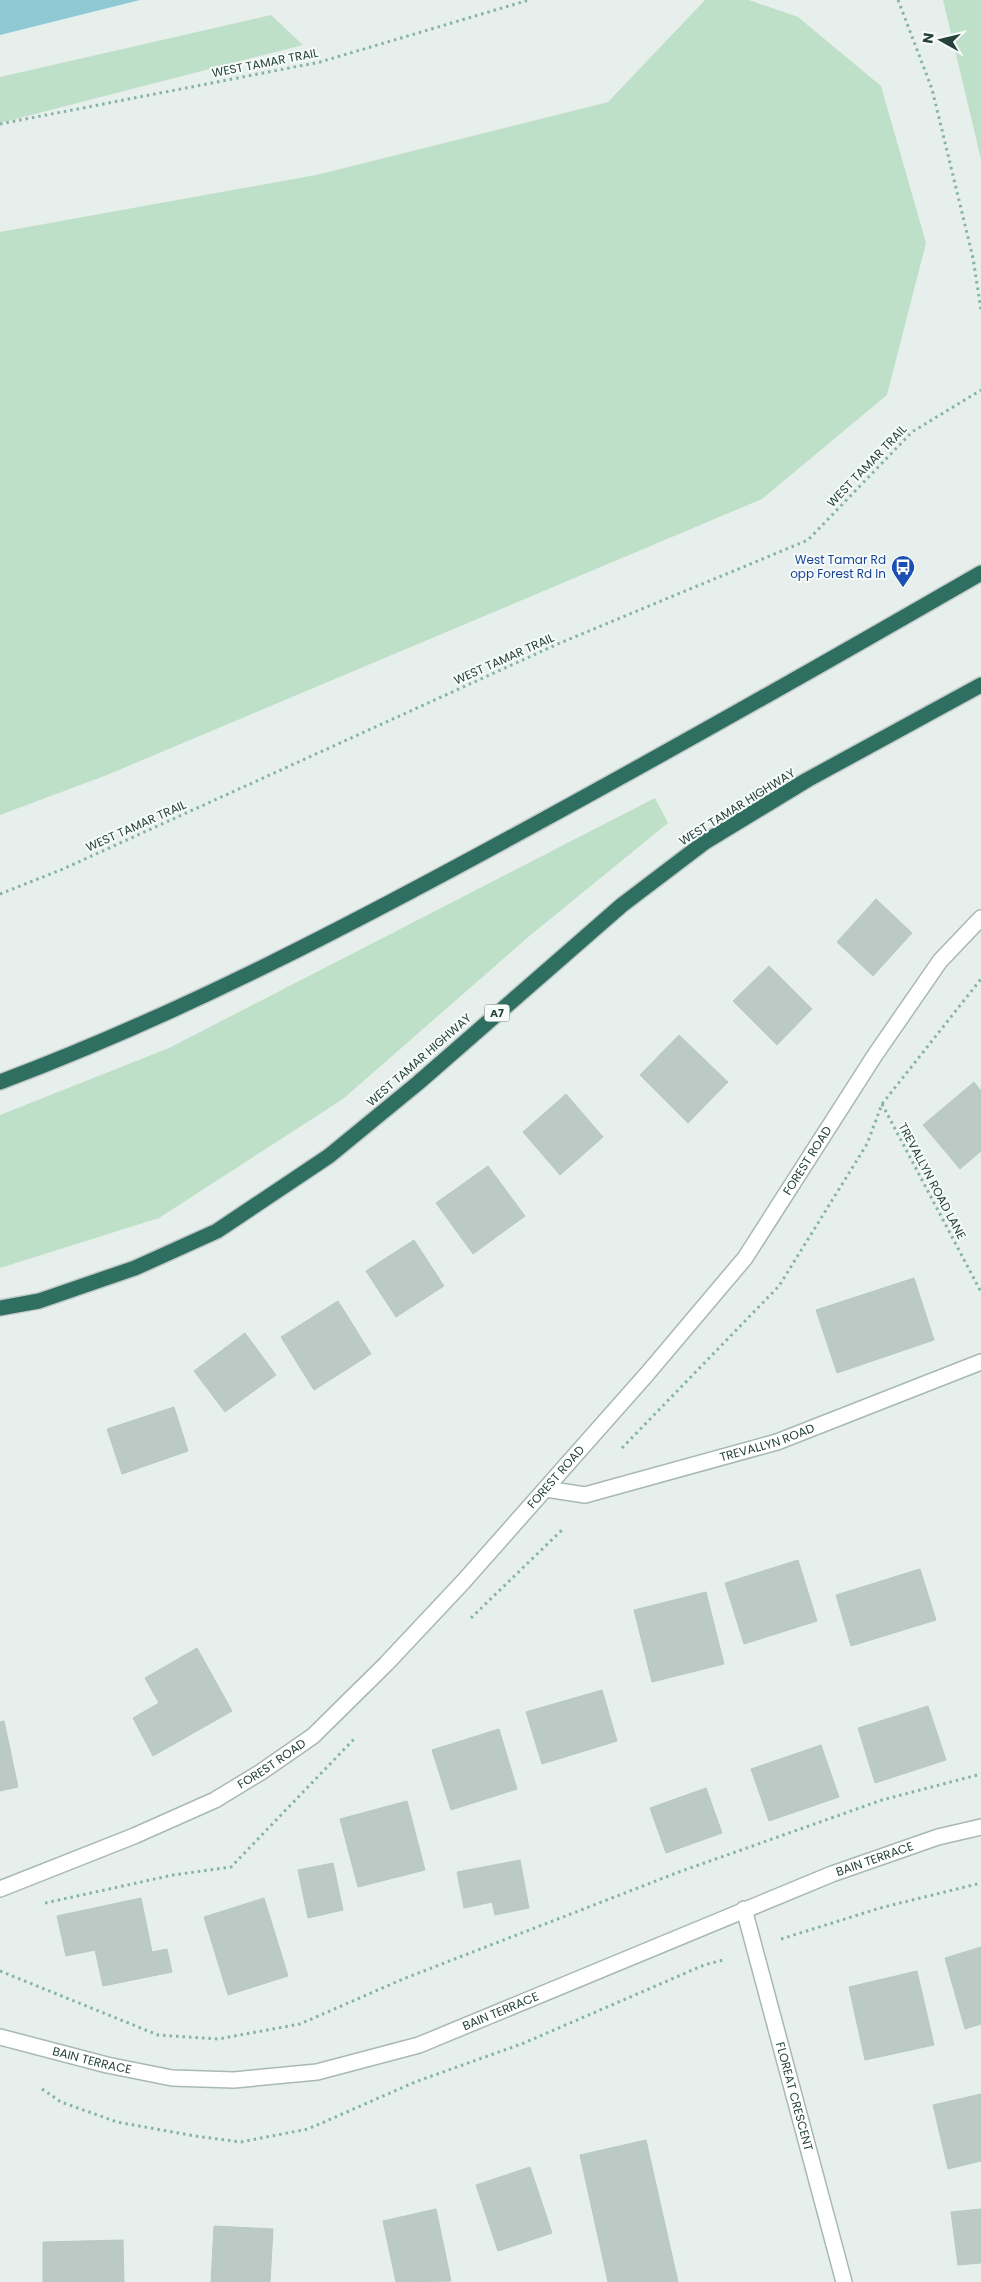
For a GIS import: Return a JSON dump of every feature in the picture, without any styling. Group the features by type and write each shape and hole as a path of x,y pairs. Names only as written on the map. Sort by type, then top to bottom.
{"highway":[{"path":"0,1082 222,988 392,902 715,726 981,573"},
{"name":"WEST TAMAR HIGHWAY","path":"0,1308 39,1301 135,1268 217,1231 329,1156 418,1083 622,905 705,842 807,780 981,685"}],"street":[{"name":"FOREST ROAD","path":"0,1889 134,1836 215,1800 261,1772 313,1736 386,1664 457,1589 546,1489 745,1258 875,1055 934,969 981,918"},
{"name":"TREVALLYN ROAD","path":"546,1489 584,1495 777,1442 981,1362"},
{"name":"BAIN TERRACE","path":"0,2037 172,2078 234,2080 317,2072 419,2045 832,1874 929,1840 981,1827"},
{"name":"FLOREAT CRESCENT","path":"744,1909 844,2282"}],"path":[{"name":"WEST TAMAR TRAIL","path":"0,124 320,62 529,0"},
{"path":"898,0 932,89 973,258 981,310"},
{"name":"WEST TAMAR TRAIL","path":"0,894 63,869 560,643 808,540 912,432 981,390"},
{"path":"615,1455 779,1286 867,1144 882,1104 981,980"},
{"name":"TREVALLYN ROAD LANE","path":"882,1104 981,1292"},
{"path":"0,1971 158,2035 218,2039 300,2024 404,1979 680,1872 882,1800 981,1774"},
{"path":"778,1940 880,1908 981,1883"}],"green space":[{"path":"705,0 749,0 798,17 881,86 926,243 887,395 762,499 107,775 0,815 0,232 316,175 608,102"},
{"path":"943,0 981,0 981,159"},
{"path":"271,15 303,45 0,123 0,77"},
{"path":"655,798 668,823 527,938 343,1099 159,1218 0,1268 0,1115 169,1048"}],"water":[{"path":"0,0 140,0 0,35"}],"building":[{"path":"876,899 912,933 873,976 837,942"},
{"path":"769,966 812,1009 777,1045 733,1001"},
{"path":"679,1035 728,1082 688,1123 640,1075"},
{"path":"974,1082 981,1091 981,1151 960,1169 923,1125"},
{"path":"566,1094 603,1137 560,1175 523,1132"},
{"path":"488,1166 525,1216 473,1254 436,1203"},
{"path":"414,1240 444,1286 396,1317 366,1271"},
{"path":"914,1278 934,1340 837,1373 816,1310"},
{"path":"338,1301 371,1354 314,1390 281,1337"},
{"path":"245,1333 276,1375 225,1412 194,1371"},
{"path":"174,1407 188,1451 122,1474 107,1429"},
{"path":"798,1560 817,1621 744,1644 725,1583"},
{"path":"920,1569 936,1620 851,1646 836,1595"},
{"path":"706,1592 724,1664 652,1682 634,1610"},
{"path":"197,1648 232,1711 153,1756 133,1718 159,1703 145,1678"},
{"path":"602,1690 617,1741 542,1764 526,1712"},
{"path":"928,1706 946,1760 875,1783 858,1728"},
{"path":"4,1721 18,1787 0,1791 0,1722"},
{"path":"499,1729 517,1789 451,1810 432,1750"},
{"path":"821,1745 839,1797 769,1821 751,1769"},
{"path":"706,1788 722,1833 666,1853 650,1808"},
{"path":"407,1801 425,1870 358,1887 340,1819"},
{"path":"520,1860 529,1908 495,1915 492,1902 464,1908 457,1872"},
{"path":"333,1863 343,1910 308,1918 298,1870"},
{"path":"141,1898 152,1952 167,1949 172,1972 103,1986 95,1950 66,1956 57,1916"},
{"path":"264,1898 288,1976 228,1995 204,1917"},
{"path":"981,1947 981,2024 965,2029 945,1958"},
{"path":"917,1971 934,2045 865,2060 849,1987"},
{"path":"981,2094 981,2161 948,2169 933,2105"},
{"path":"646,2140 678,2282 608,2282 580,2155"},
{"path":"530,2167 552,2233 498,2251 476,2185"},
{"path":"436,2209 451,2281 396,2282 383,2221"},
{"path":"981,2209 981,2263 958,2265 951,2212"},
{"path":"214,2226 273,2229 270,2282 211,2282"},
{"path":"123,2240 124,2282 43,2282 43,2242"}],"place":[{"name":"West Tamar Rd opp Forest Rd In","path":"903,588"}]}
